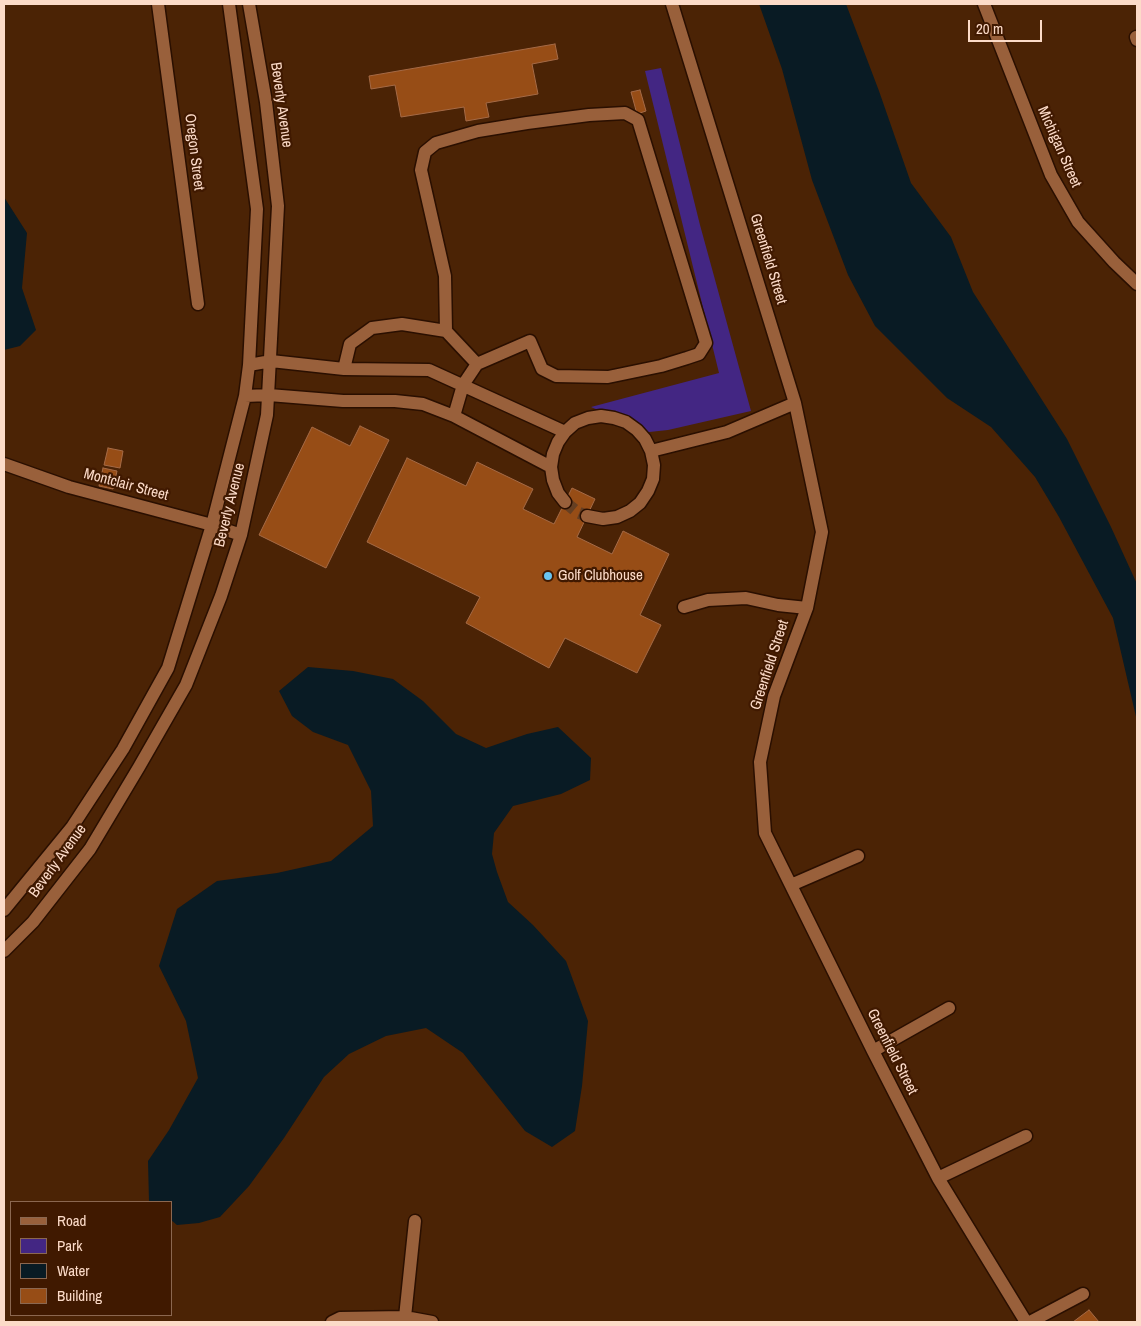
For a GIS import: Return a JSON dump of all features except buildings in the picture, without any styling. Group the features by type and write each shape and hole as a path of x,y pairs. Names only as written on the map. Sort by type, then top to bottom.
{"street":[{"name":"Oregon Street","path":"158,4 198,304"},
{"name":"Beverly Avenue","path":"4,910 72,827 123,749 168,668 212,525 245,396 249,365 258,209 229,4"},
{"name":"Beverly Avenue","path":"4,951 34,922 90,849 186,685 221,596 241,535 267,414 278,206 266,102 249,4"},
{"name":"Greenfield Street","path":"672,4 795,403 822,532 807,608 774,696 760,762 765,833 938,1178 1026,1322"},
{"name":"Michigan Street","path":"984,4 1051,175 1078,222 1137,284"},
{"path":"446,331 445,276 421,170 425,152 436,142 478,131 528,123 589,115 625,113 638,120 706,343 699,354 661,366 608,377 556,376 542,369 530,341 477,364 463,385 454,416"},
{"path":"344,369 350,344 372,328 402,324 446,331 477,364"},
{"path":"249,365 271,362 344,369 429,370 565,432"},
{"path":"245,396 269,395 423,404 454,416 551,467"},
{"path":"651,451 728,432 795,403"},
{"path":"565,502 555,487 551,467 553,454 565,432 576,423 588,418 601,416 626,422 637,430 651,451 654,465 653,479 640,503 630,511 617,517 603,519 587,516"},
{"name":"Montclair Street","path":"4,464 69,487 212,525 241,535"},
{"path":"684,606 708,600 746,598 778,606 807,608"},
{"path":"791,885 858,856"},
{"path":"873,1051 949,1008"},
{"path":"938,1178 1026,1136"},
{"path":"405,1317 415,1221"},
{"path":"1030,1322 1084,1294"},
{"path":"332,1322 340,1318 405,1317 432,1322"}],"green space":[{"path":"661,68 700,225 751,411 668,430 640,433 591,407 719,373 645,71"}],"water":[{"path":"759,4 846,4 911,183 951,237 973,292 1067,439 1137,584 1137,721 1113,618 1059,517 1035,477 991,427 947,398 875,326 848,275 812,180 782,69"},
{"path":"4,197 27,233 22,288 36,330 20,346 4,350"},
{"path":"308,667 353,671 393,679 423,701 456,734 486,748 527,734 558,727 591,758 590,780 561,794 513,806 494,833 492,854 508,902 533,925 566,961 588,1021 582,1086 575,1131 552,1147 525,1131 463,1053 426,1028 386,1036 349,1054 324,1077 284,1138 249,1186 220,1217 199,1223 177,1225 172,1221 172,1201 149,1201 148,1161 169,1130 198,1078 186,1021 159,966 177,909 217,881 277,873 331,861 373,826 371,791 348,745 313,732 292,716 279,691"}],"tunnel":[{"path":"565,502 577,512 587,516"}],"place":[{"name":"Golf Clubhouse","path":"548,576"}]}
